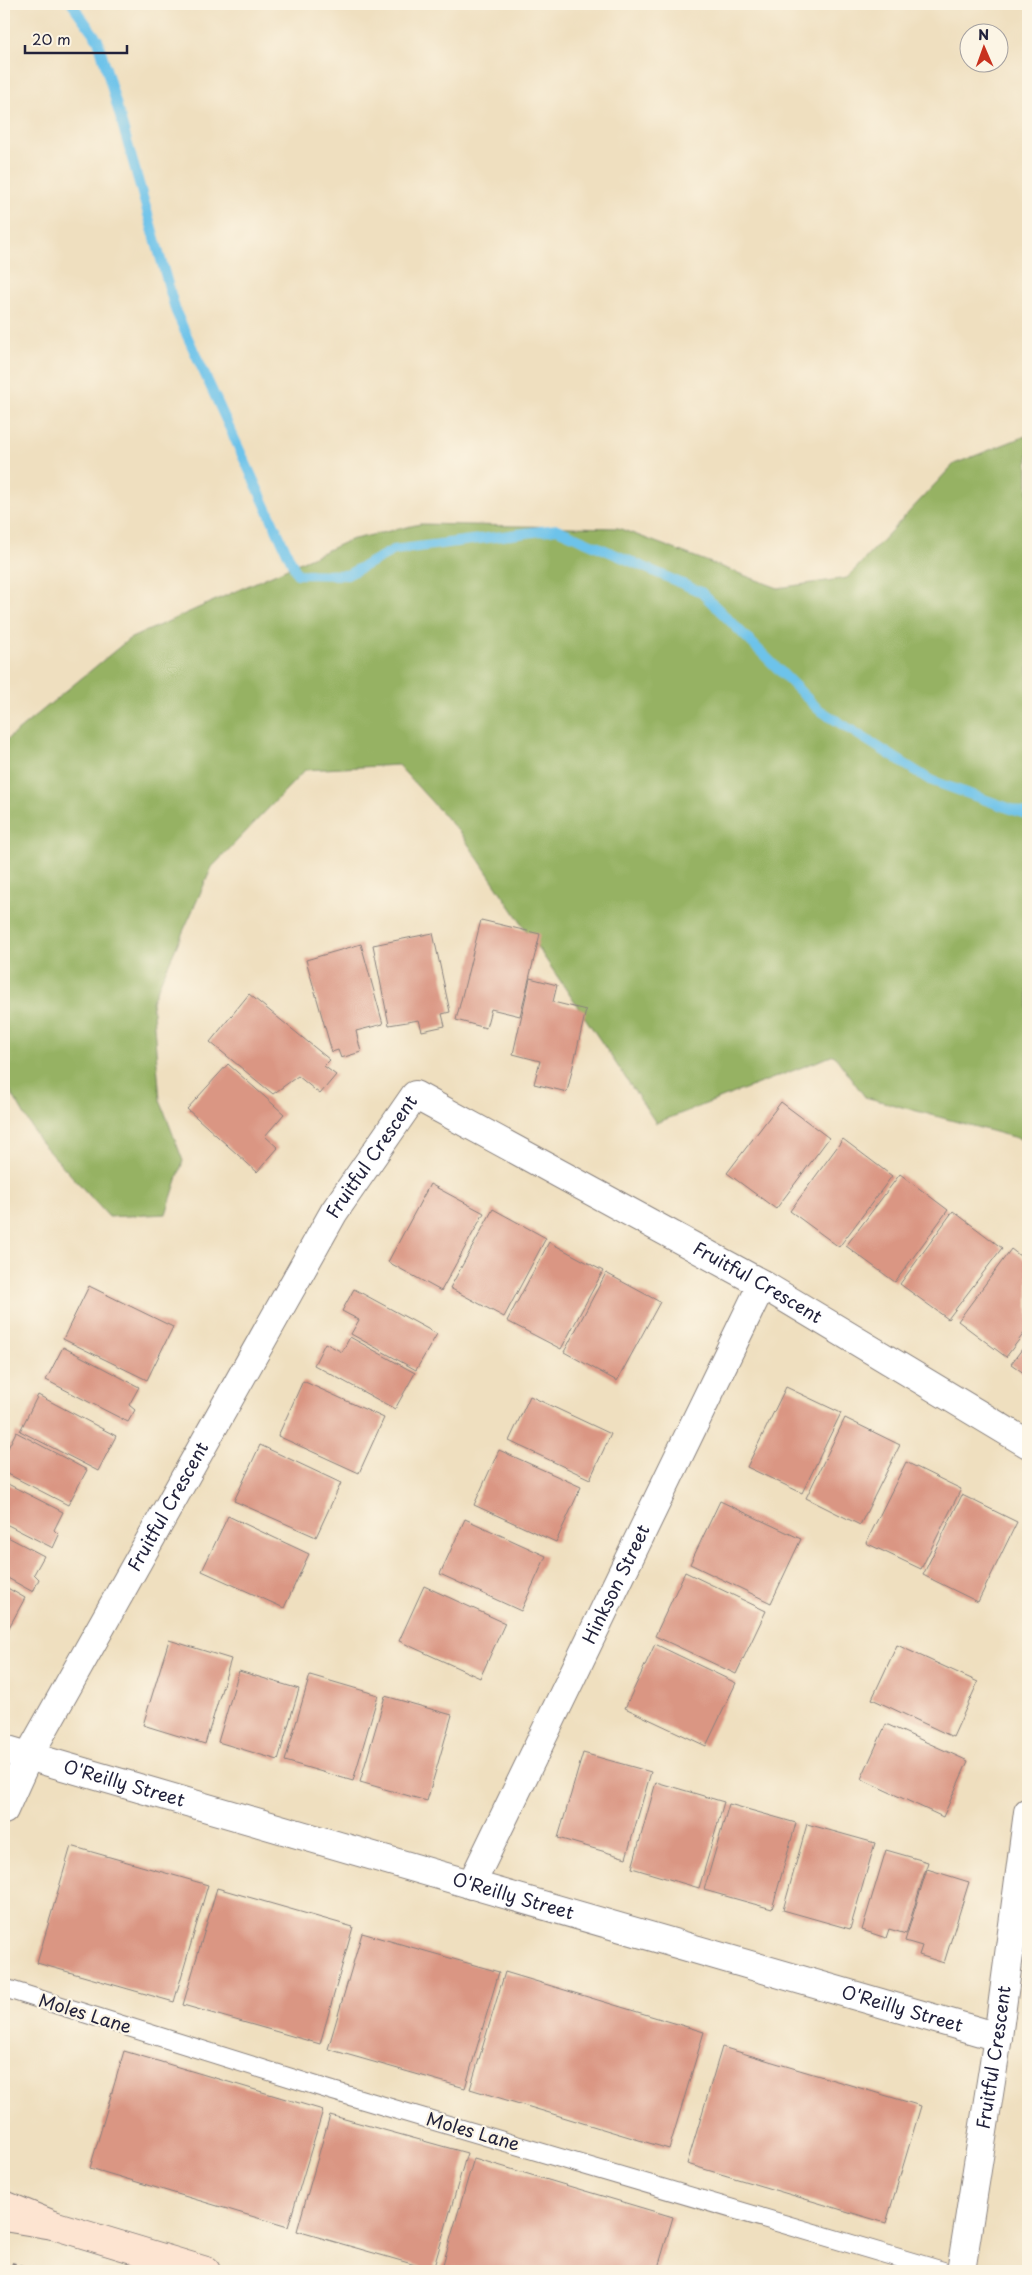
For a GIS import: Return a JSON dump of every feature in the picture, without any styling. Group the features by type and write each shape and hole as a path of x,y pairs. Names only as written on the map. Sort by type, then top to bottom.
{"street":[{"name":"Fruitful Crescent","path":"4,1810 16,1753 334,1212 415,1095 762,1284 1028,1444"},
{"name":"Hinkson Street","path":"471,1885 762,1284"},
{"name":"O'Reilly Street","path":"16,1753 998,2037"},
{"name":"Fruitful Crescent","path":"960,2271 998,2037 1028,1812"},
{"path":"4,2205 53,2224 206,2271"},
{"path":"4,2217 53,2224"}],"lane":[{"name":"Moles Lane","path":"4,1988 343,2094 943,2271"}],"path":[{"path":"4,2261 37,2271"}],"green space":[{"path":"1028,435 1028,1141 865,1097 834,1055 656,1123 462,835 398,765 305,770 212,867 152,1001 160,1100 183,1161 166,1214 109,1217 39,1140 4,1080 4,742 129,639 350,540 420,524 618,528 778,588 847,578 954,464"}],"building":[{"path":"481,920 540,934 520,1016 491,1009 486,1028 456,1020"},
{"path":"433,933 450,1012 442,1014 445,1026 422,1031 419,1020 389,1025 373,945"},
{"path":"361,944 383,1024 356,1031 361,1052 341,1058 338,1050 332,1052 306,960"},
{"path":"530,978 557,985 553,1002 586,1010 567,1092 534,1084 540,1061 513,1054"},
{"path":"249,994 330,1060 324,1066 336,1075 320,1094 298,1076 273,1094 210,1042"},
{"path":"228,1064 284,1114 265,1136 278,1148 257,1172 187,1109"},
{"path":"781,1102 829,1138 776,1209 727,1173"},
{"path":"843,1139 892,1176 839,1247 790,1211"},
{"path":"900,1174 948,1210 895,1282 846,1246"},
{"path":"430,1184 484,1213 441,1291 388,1262"},
{"path":"493,1209 546,1238 504,1317 450,1288"},
{"path":"953,1211 1002,1248 948,1319 900,1284"},
{"path":"549,1242 603,1271 561,1349 507,1321"},
{"path":"1011,1249 1028,1262 1028,1328 1006,1357 958,1321"},
{"path":"606,1273 660,1302 617,1381 564,1352"},
{"path":"89,1286 173,1327 147,1380 63,1339"},
{"path":"354,1289 437,1334 416,1370 351,1334 359,1320 342,1311"},
{"path":"350,1337 415,1373 395,1409 314,1365 325,1343 342,1352"},
{"path":"1028,1341 1028,1376 1011,1364"},
{"path":"63,1347 139,1387 129,1405 135,1410 128,1422 46,1380"},
{"path":"303,1381 384,1418 359,1473 278,1436"},
{"path":"786,1387 841,1413 802,1493 747,1467"},
{"path":"38,1395 116,1436 98,1471 20,1431"},
{"path":"530,1396 611,1434 590,1479 509,1441"},
{"path":"845,1418 900,1445 860,1525 806,1498"},
{"path":"16,1432 87,1470 68,1505 4,1472 4,1456"},
{"path":"260,1445 341,1483 316,1537 234,1501"},
{"path":"499,1450 581,1487 556,1542 474,1505"},
{"path":"906,1462 961,1489 921,1569 866,1543"},
{"path":"4,1482 63,1512 54,1530 59,1535 53,1548 4,1523"},
{"path":"962,1495 1017,1522 978,1602 923,1575"},
{"path":"720,1501 801,1539 771,1603 690,1564"},
{"path":"228,1516 309,1554 284,1608 202,1571"},
{"path":"465,1519 546,1556 521,1611 440,1574"},
{"path":"4,1535 44,1556 34,1574 39,1579 33,1592 4,1576"},
{"path":"685,1572 766,1611 736,1674 655,1636"},
{"path":"4,1586 25,1598 6,1633 4,1632"},
{"path":"424,1586 505,1623 480,1678 399,1641"},
{"path":"169,1640 231,1659 205,1744 143,1725"},
{"path":"655,1644 736,1683 706,1746 625,1708"},
{"path":"897,1645 978,1682 953,1737 872,1699"},
{"path":"239,1671 299,1689 278,1760 218,1742"},
{"path":"310,1675 378,1695 353,1781 285,1761"},
{"path":"385,1696 452,1715 427,1801 360,1782"},
{"path":"886,1724 968,1761 943,1817 861,1779"},
{"path":"583,1753 651,1772 626,1858 558,1838"},
{"path":"656,1782 724,1802 699,1888 632,1868"},
{"path":"729,1804 796,1823 772,1909 704,1890"},
{"path":"807,1824 875,1843 850,1929 783,1910"},
{"path":"71,1846 208,1885 174,2002 37,1963"},
{"path":"886,1850 928,1862 906,1934 889,1929 886,1938 862,1930"},
{"path":"927,1869 969,1882 944,1963 919,1955 922,1946 905,1941"},
{"path":"217,1888 353,1927 320,2044 183,2005"},
{"path":"362,1933 499,1972 465,2088 328,2049"},
{"path":"505,1972 704,2032 669,2149 470,2089"},
{"path":"722,2047 921,2106 886,2223 687,2164"},
{"path":"124,2051 323,2110 288,2227 90,2168"},
{"path":"330,2115 467,2153 433,2270 297,2231"},
{"path":"474,2158 673,2217 657,2271 441,2271"}],"waterway":[{"path":"72,4 98,40 176,312 297,574 347,575 394,550 557,529 701,592 818,709 930,780 1028,815"}]}
